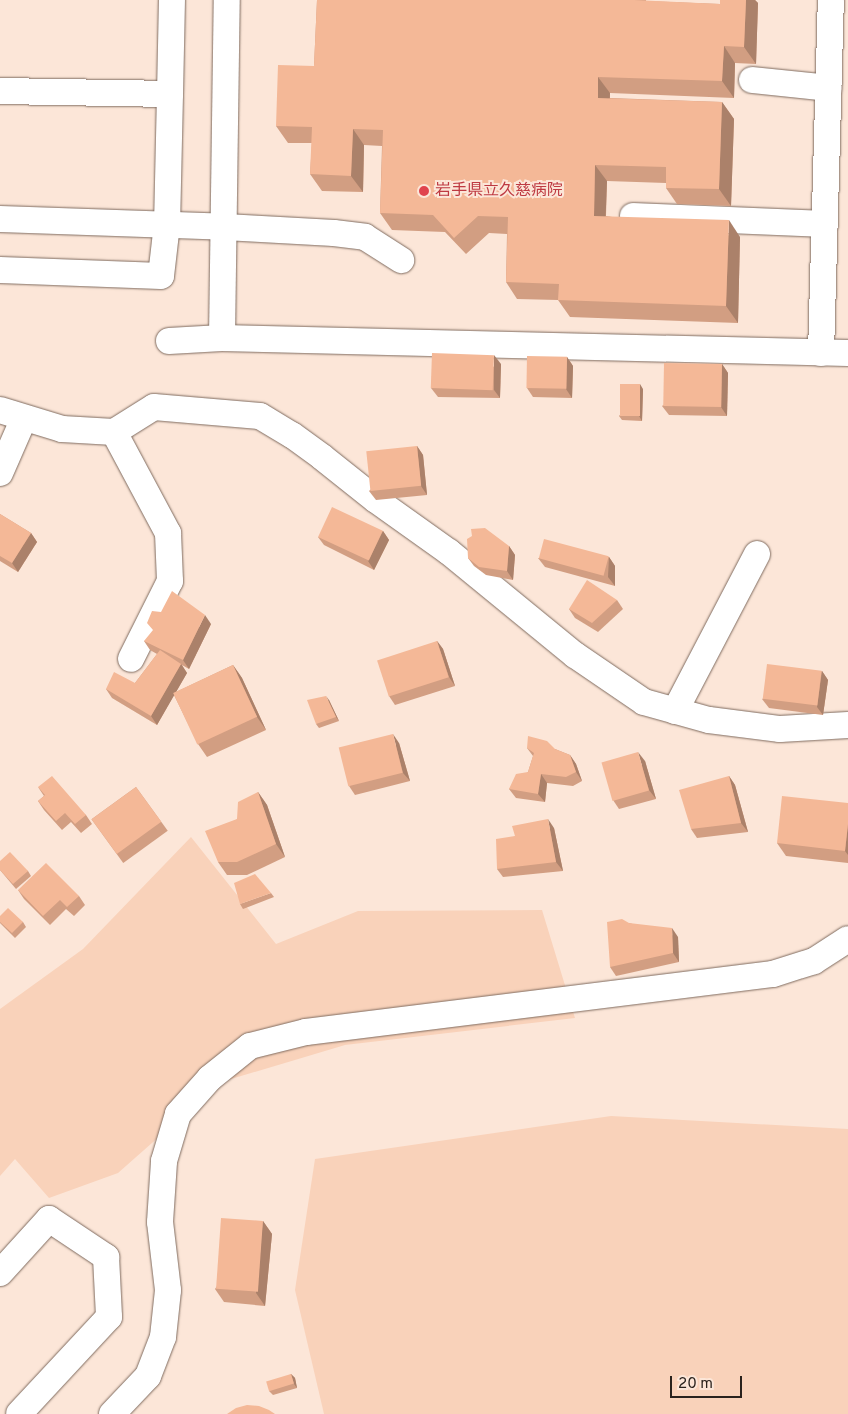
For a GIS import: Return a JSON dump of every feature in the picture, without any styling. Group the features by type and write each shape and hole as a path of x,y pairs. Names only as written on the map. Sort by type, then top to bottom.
{"street":[{"path":"0,270 161,276 167,224 172,0"},
{"path":"222,338 227,0"},
{"path":"822,353 831,0"},
{"path":"752,80 829,88"},
{"path":"0,91 170,94"},
{"path":"633,216 825,224"},
{"path":"0,219 167,224 365,237 401,260"},
{"path":"169,342 222,338 848,354"},
{"path":"0,473 12,414 62,430 114,432 154,407 260,416 292,435 376,500 449,552 575,655 644,702 708,720 780,729 848,725"},
{"path":"114,432 168,533 170,582 131,659"},
{"path":"675,711 757,554"},
{"path":"112,1414 148,1376 163,1337 168,1290 160,1222 164,1161 178,1114 210,1078 250,1046 306,1032 773,974 814,960 848,939"},
{"path":"0,1273 49,1219 106,1257 109,1317 19,1414"}],"shaded area":[{"path":"191,837 276,944 358,911 542,910 575,1018 345,1045 221,1082 118,1173 49,1198 15,1159 0,1176 0,1009 83,949"},
{"path":"611,1116 848,1129 848,1414 324,1414 295,1290 315,1159"}],"building":[{"path":"317,0 634,0 720,4 720,0 746,0 744,47 724,46 722,81 598,77 598,98 722,102 719,189 666,188 666,167 595,165 594,216 729,220 726,306 558,300 559,284 506,282 508,217 478,216 454,238 433,215 380,213 383,130 353,129 351,176 310,174 312,127 276,126 278,65 314,66"},
{"path":"432,353 494,355 493,390 431,388"},
{"path":"527,356 567,357 566,389 526,388"},
{"path":"664,363 722,364 721,407 663,406"},
{"path":"620,384 640,384 640,416 620,416"},
{"path":"417,446 421,486 370,491 366,451"},
{"path":"332,507 383,531 369,561 318,537"},
{"path":"0,514 31,533 12,563 0,556"},
{"path":"485,528 509,546 507,571 479,567 468,558 467,539 472,536 471,529"},
{"path":"544,539 609,556 604,576 539,558"},
{"path":"587,580 617,600 592,623 569,609"},
{"path":"172,591 205,615 183,660 144,641 153,630 147,623 152,611 161,612"},
{"path":"437,641 449,677 389,697 377,660"},
{"path":"160,650 181,664 151,716 106,689 114,672 135,683"},
{"path":"767,664 822,671 817,705 763,699"},
{"path":"233,665 257,717 197,745 173,693"},
{"path":"326,696 336,717 316,724 307,700"},
{"path":"393,734 403,773 348,786 339,748"},
{"path":"528,736 547,741 555,749 570,755 576,772 566,777 541,774 538,794 509,789 516,774 528,772 534,753 527,748"},
{"path":"638,752 649,790 612,801 601,762"},
{"path":"52,776 86,815 75,824 65,813 56,821 38,801 45,795 38,787"},
{"path":"729,776 741,823 691,829 679,790"},
{"path":"136,787 161,822 117,854 92,819"},
{"path":"258,792 276,844 237,862 218,862 205,831 237,819 238,802"},
{"path":"782,796 848,803 845,851 777,843"},
{"path":"548,819 556,862 497,869 496,839 515,836 512,826"},
{"path":"10,852 28,871 13,884 0,870 0,861"},
{"path":"46,863 79,896 67,907 60,900 43,916 18,890"},
{"path":"255,874 271,893 240,904 234,883"},
{"path":"8,908 23,922 12,933 0,922 0,916"},
{"path":"622,919 629,923 672,928 673,953 610,967 607,922"},
{"path":"221,1218 263,1221 258,1292 216,1289"},
{"path":"291,1374 294,1384 269,1391 266,1382"},
{"path":"247,1405 259,1406 275,1414 227,1414 236,1408"}],"place":[{"name":"岩手県立久慈病院","path":"424,191"}]}
